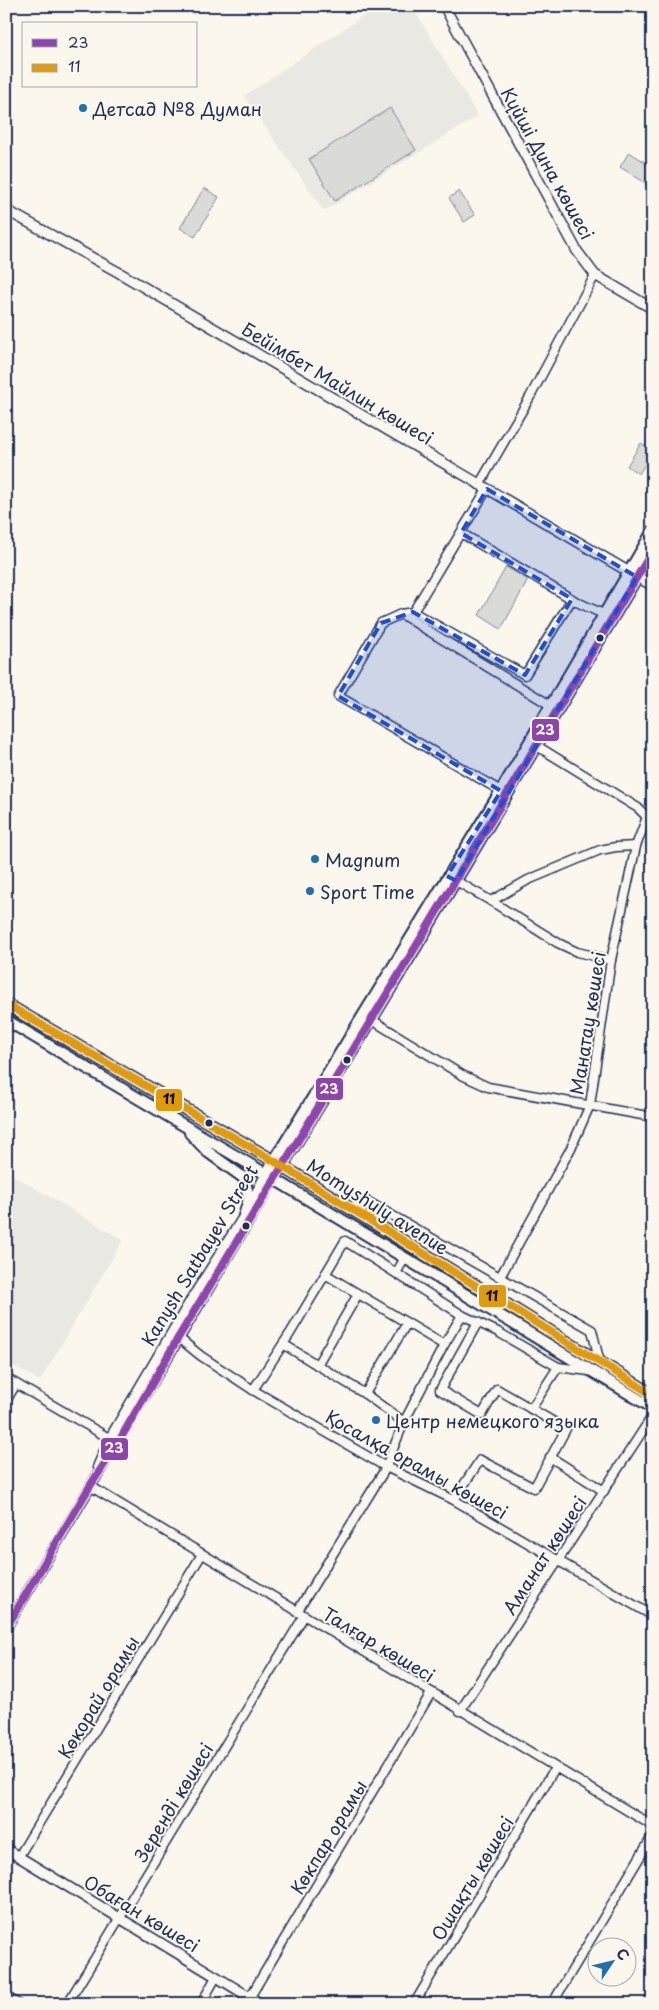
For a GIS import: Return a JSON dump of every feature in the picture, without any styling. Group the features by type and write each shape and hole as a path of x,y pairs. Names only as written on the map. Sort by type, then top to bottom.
{"main road":[{"name":"Kanysh Satbayev Street","path":"278,1163 372,1020 501,791 554,707 633,574 653,531"},
{"name":"Kanysh Satbayev Street","path":"270,1176 405,949 537,746 554,707 603,614 653,550"},
{"name":"Momyshuly avenue","path":"6,1004 278,1163 653,1395"},
{"name":"Momyshuly avenue","path":"6,1020 270,1176 653,1408"},
{"path":"180,1123 208,1152 244,1178 249,1198 244,1216"}],"street":[{"name":"Күйші Дина көшесі","path":"444,6 577,251 595,275 653,309"},
{"name":"Бейімбет Майлин көшесі","path":"6,210 127,278 653,586"},
{"path":"413,612 461,533 483,487 595,275"},
{"path":"461,533 572,599 603,614"},
{"path":"501,791 338,696 381,623 401,614 413,612 525,675 572,599"},
{"path":"401,614 554,707"},
{"path":"537,746 638,808 650,818"},
{"name":"Манатау көшесі","path":"500,1277 571,1148 590,1105 611,960 636,846 650,818"},
{"path":"491,901 528,880 600,850 616,846 636,846"},
{"path":"451,879 491,901 558,943 577,952 611,960"},
{"path":"372,1020 462,1075 488,1087 653,1117"},
{"name":"Kanysh Satbayev Street","path":"6,1628 90,1486 244,1216 270,1176"},
{"name":"Kanysh Satbayev Street","path":"175,1335 270,1176"},
{"path":"351,1208 367,1201 592,1330 600,1363"},
{"path":"253,1390 345,1241 462,1315 498,1332 558,1367 591,1371"},
{"path":"396,1273 405,1258"},
{"path":"325,1274 444,1345"},
{"path":"317,1365 358,1294"},
{"name":"Зеренді көшесі","path":"67,2004 301,1614 386,1467 404,1422 444,1345 462,1315"},
{"path":"454,1500 480,1460 534,1488 566,1429 498,1389 482,1415 440,1390 478,1322"},
{"path":"365,1394 407,1323"},
{"name":"Қосалқа орамы көшесі","path":"175,1335 201,1356 253,1390 386,1467 454,1500 653,1616"},
{"path":"283,1344 365,1394 404,1422"},
{"path":"531,1409 558,1367"},
{"path":"6,1378 114,1441"},
{"path":"6,1401 16,1384"},
{"name":"Аманат көшесі","path":"460,1711 653,1415"},
{"path":"550,1458 604,1490"},
{"name":"Талғар көшесі","path":"90,1486 653,1826"},
{"name":"Көкорай орамы","path":"19,1856 202,1554"},
{"name":"Көкпар орамы","path":"250,1997 432,1694"},
{"name":"Ошақты көшесі","path":"414,2004 556,1768"},
{"path":"552,2004 653,1835"},
{"name":"Обаған көшесі","path":"6,1849 261,2004"},
{"path":"201,2004 216,1977"},
{"path":"6,1996 18,2004"}],"highlighted area":[{"path":"487,489 637,577 456,881 447,876 501,791 338,696 381,623 413,612 525,675 572,599 461,533"}],"shaded area":[{"path":"378,6 412,6 478,116 324,211 244,96"},
{"path":"390,108 416,150 335,201 309,159"},
{"path":"629,152 653,167 653,179 649,185 620,167"},
{"path":"204,188 219,197 195,237 180,228"},
{"path":"459,191 475,215 464,222 449,198"},
{"path":"641,443 653,451 639,474 627,466"},
{"path":"506,567 528,580 501,629 479,615"},
{"path":"6,1171 123,1240 40,1381 6,1361"}],"transit line":[{"name":"23","path":"6,1628 90,1486 118,1443 178,1338 415,948 653,550"},
{"name":"11","path":"6,1004 274,1161 653,1395"}],"place":[{"name":"Детсад №8 Думан","path":"83,108"},
{"name":"Magnum","path":"315,859"},
{"name":"Sport Time","path":"310,891"},
{"name":"Центр немецкого языка","path":"376,1420"}]}
